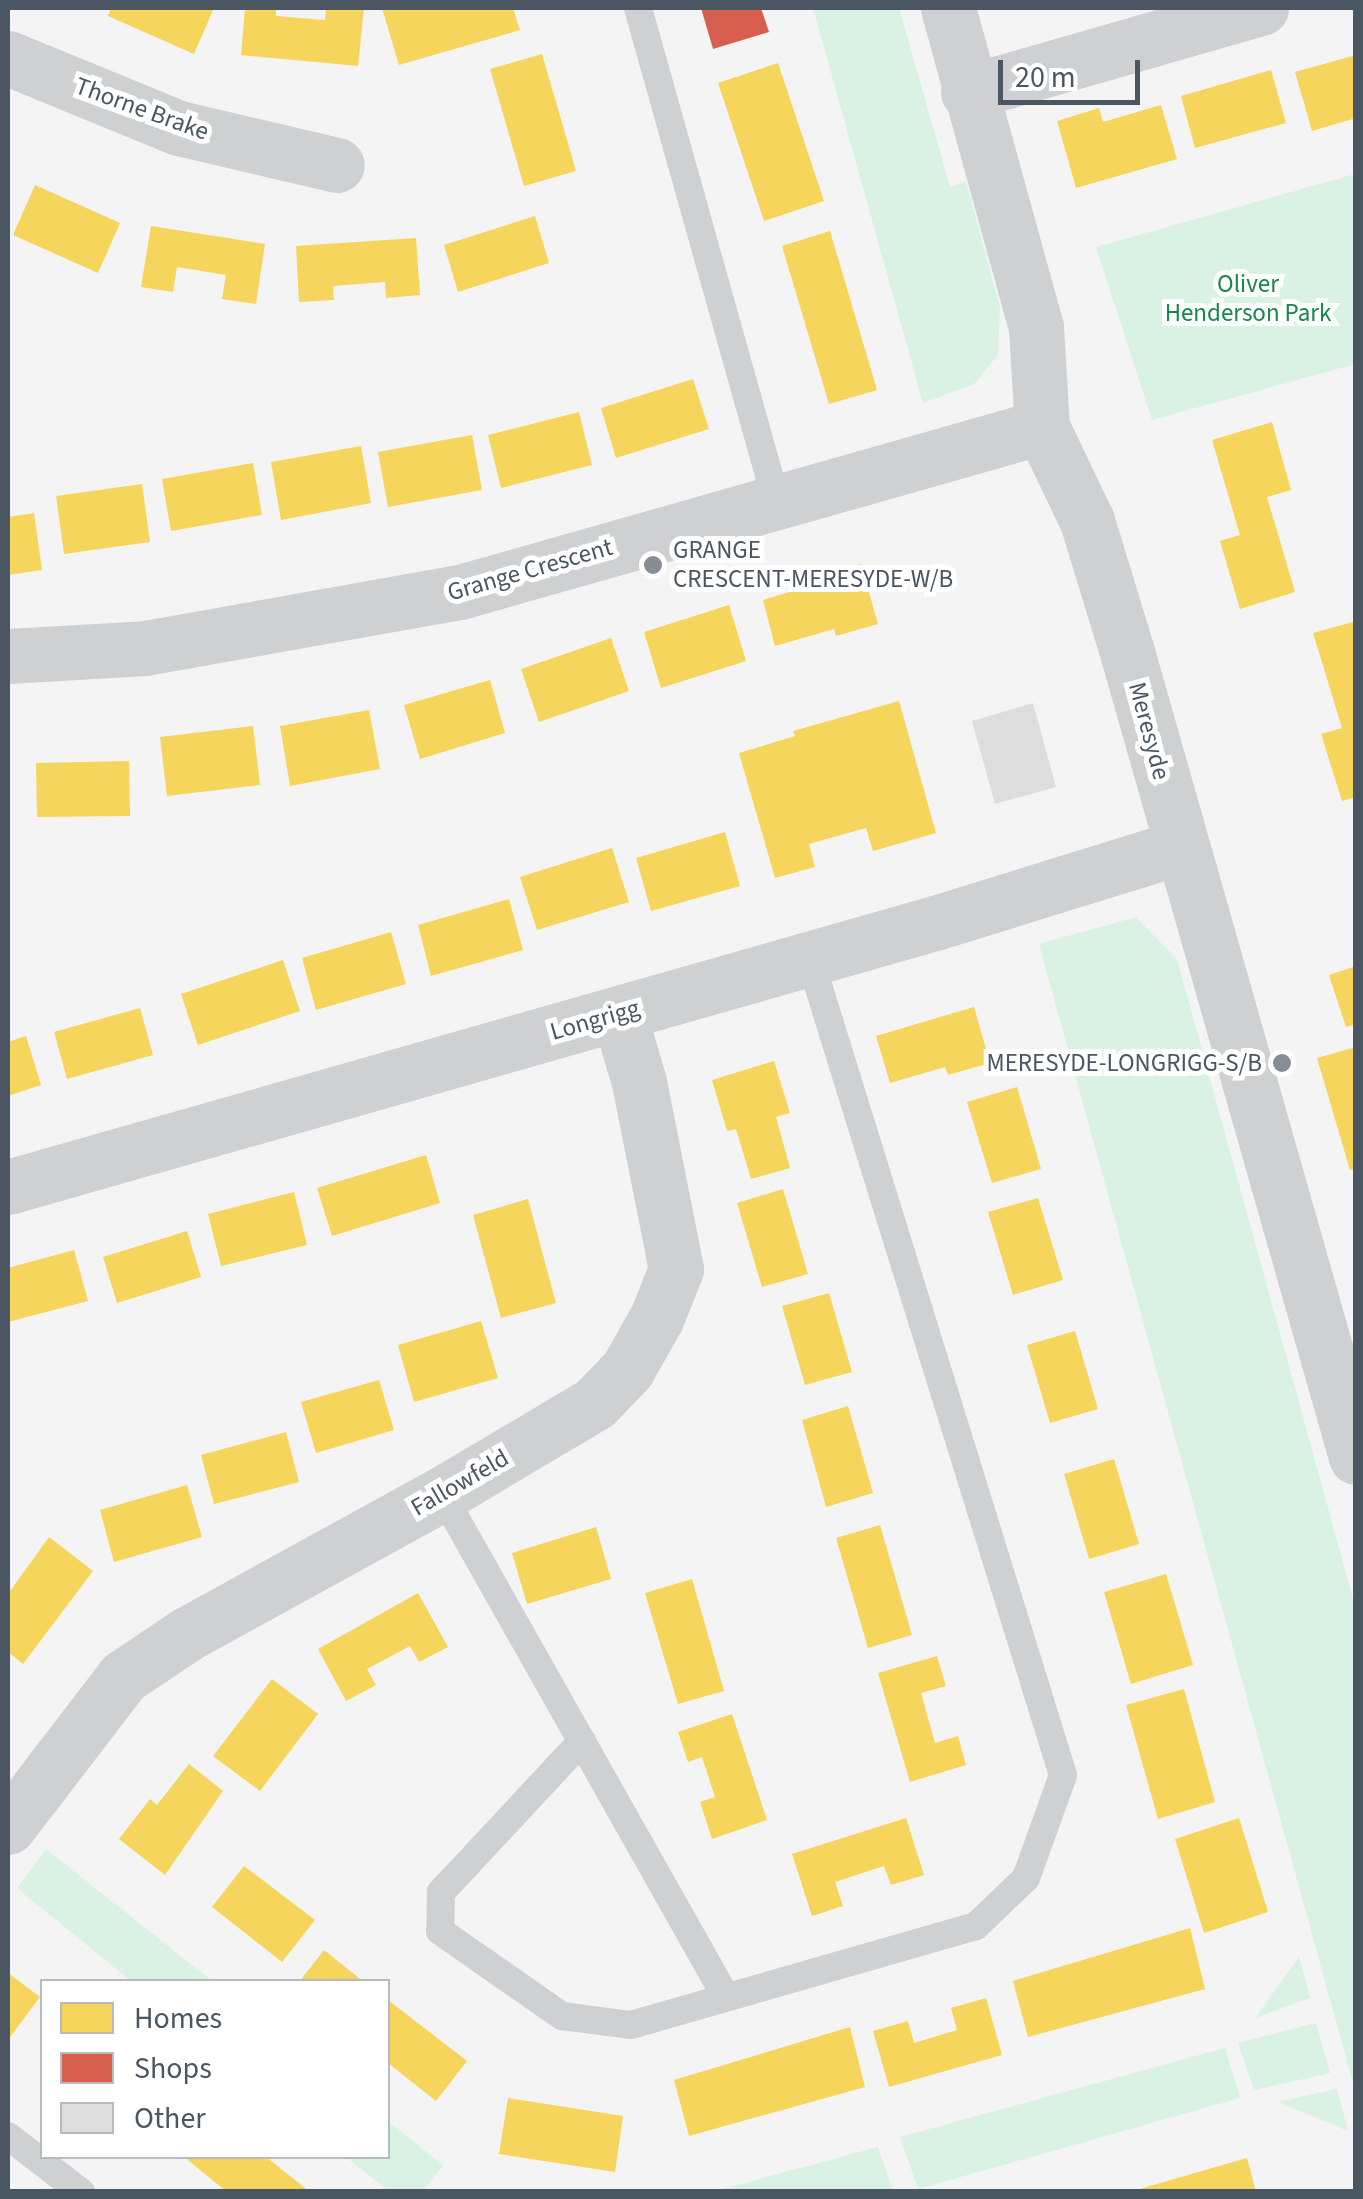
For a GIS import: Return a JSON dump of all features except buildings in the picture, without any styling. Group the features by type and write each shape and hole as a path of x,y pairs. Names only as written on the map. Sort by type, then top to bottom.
{"street":[{"name":"Meresyde","path":"948,8 968,92 1036,327 1042,426 1086,520 1180,847 1219,965 1356,1458"},
{"path":"968,92 1261,8"},
{"name":"Thorne Brake","path":"8,58 179,128 338,165"},
{"name":"Grange Crescent","path":"8,656 145,648 460,592 1042,426"},
{"name":"Longrigg","path":"8,1187 620,1014 1180,847"},
{"name":"Fallowfeld","path":"8,1826 124,1677 187,1634 442,1494 595,1404 628,1370 657,1318 676,1269 639,1082 620,1014"}],"lane":[{"path":"638,8 776,500"},
{"path":"582,1741 442,1892 440,1932 562,2016 631,2025 976,1926 1026,1878 1062,1775 809,956"},
{"path":"442,1494 726,1998"},
{"path":"8,2136 81,2192"}],"green space":[{"path":"813,8 899,8 950,187 966,181 1000,308 998,355 974,384 923,403"},
{"name":"Oliver Henderson Park","path":"1355,174 1355,364 1152,420 1096,247"},
{"path":"1136,917 1177,959 1355,1606 1355,2090 1039,944"},
{"path":"46,1849 209,1979 129,1979 17,1888"},
{"path":"1299,1957 1310,1998 1255,2018"},
{"path":"1316,2023 1330,2073 1254,2090 1238,2043"},
{"path":"1225,2048 1240,2098 918,2189 900,2137"},
{"path":"1337,2089 1348,2131 1278,2102"},
{"path":"390,2123 443,2165 423,2191 389,2191 349,2159 390,2159"},
{"path":"878,2147 893,2191 715,2191"}],"place":[{"name":"GRANGE CRESCENT-MERESYDE-W/B","path":"653,565"},
{"name":"MERESYDE-LONGRIGG-S/B","path":"1282,1063"}]}
